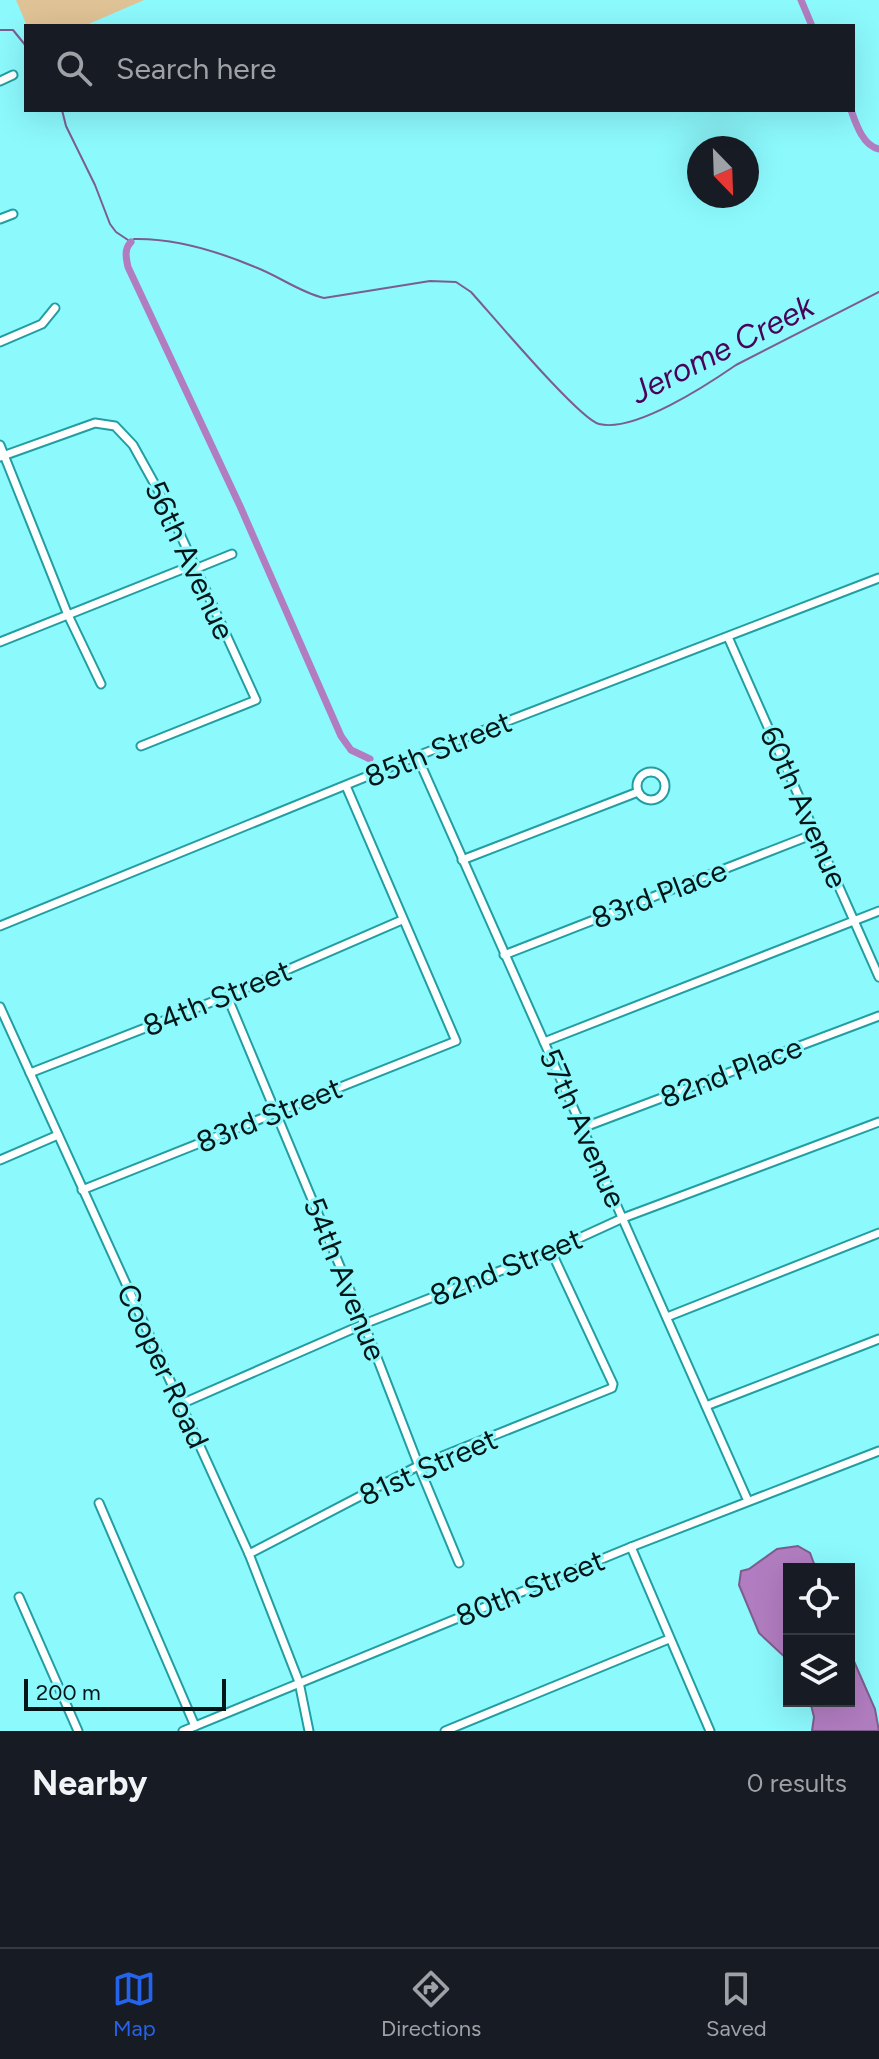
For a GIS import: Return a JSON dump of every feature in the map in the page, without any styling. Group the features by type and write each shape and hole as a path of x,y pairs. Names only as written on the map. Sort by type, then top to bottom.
{"street":[{"path":"0,81 13,75"},
{"path":"0,219 13,214"},
{"path":"0,342 42,324 55,308"},
{"name":"56th Avenue","path":"2,456 95,423 115,426 133,445 169,510 256,700 141,746"},
{"path":"0,445 68,615 101,684"},
{"path":"0,642 232,554"},
{"name":"85th Street","path":"0,926 417,756 879,578"},
{"name":"60th Avenue","path":"728,637 879,977"},
{"name":"57th Avenue","path":"417,756 748,1501"},
{"path":"346,786 402,920"},
{"path":"462,860 638,792"},
{"name":"83rd Place","path":"504,955 814,834"},
{"path":"544,1042 879,911"},
{"name":"84th Street","path":"30,1073 227,996 402,920"},
{"name":"83rd Street","path":"82,1190 456,1041 402,920"},
{"name":"54th Avenue","path":"227,996 364,1324 459,1563"},
{"name":"Cooper Road","path":"0,1007 249,1554 299,1682 309,1731"},
{"name":"82nd Place","path":"582,1128 879,1016"},
{"name":"82nd Street","path":"181,1404 364,1324 551,1251 623,1218 879,1122"},
{"path":"0,1160 58,1135"},
{"path":"667,1317 879,1233"},
{"name":"81st Street","path":"249,1554 420,1465 612,1388 613,1384 551,1251"},
{"path":"706,1406 879,1339"},
{"name":"80th Street","path":"183,1731 631,1547 879,1451"},
{"path":"99,1503 195,1726"},
{"path":"631,1547 710,1731"},
{"path":"19,1597 78,1731"},
{"path":"445,1731 669,1639"}],"shaded area":[{"path":"16,0 144,0 89,24 26,24"},
{"path":"798,1546 810,1553 814,1563 783,1563 783,1655 759,1633 739,1585 741,1571 749,1569 777,1549"},
{"path":"855,1664 875,1709 879,1731 812,1731 812,1707 855,1707"}],"waterway":[{"path":"801,0 811,24"},
{"name":"Jerome Creek","path":"0,30 13,30 24,44"},
{"name":"Jerome Creek","path":"62,112 110,224 131,242 134,239 165,241 211,251 324,298 430,281 456,282 471,292 573,404 599,424 614,425 650,415 736,365 879,292"},
{"path":"852,112 864,139 879,149"},
{"path":"131,242 126,251 128,267 240,506 341,736 351,750 370,759"}]}
